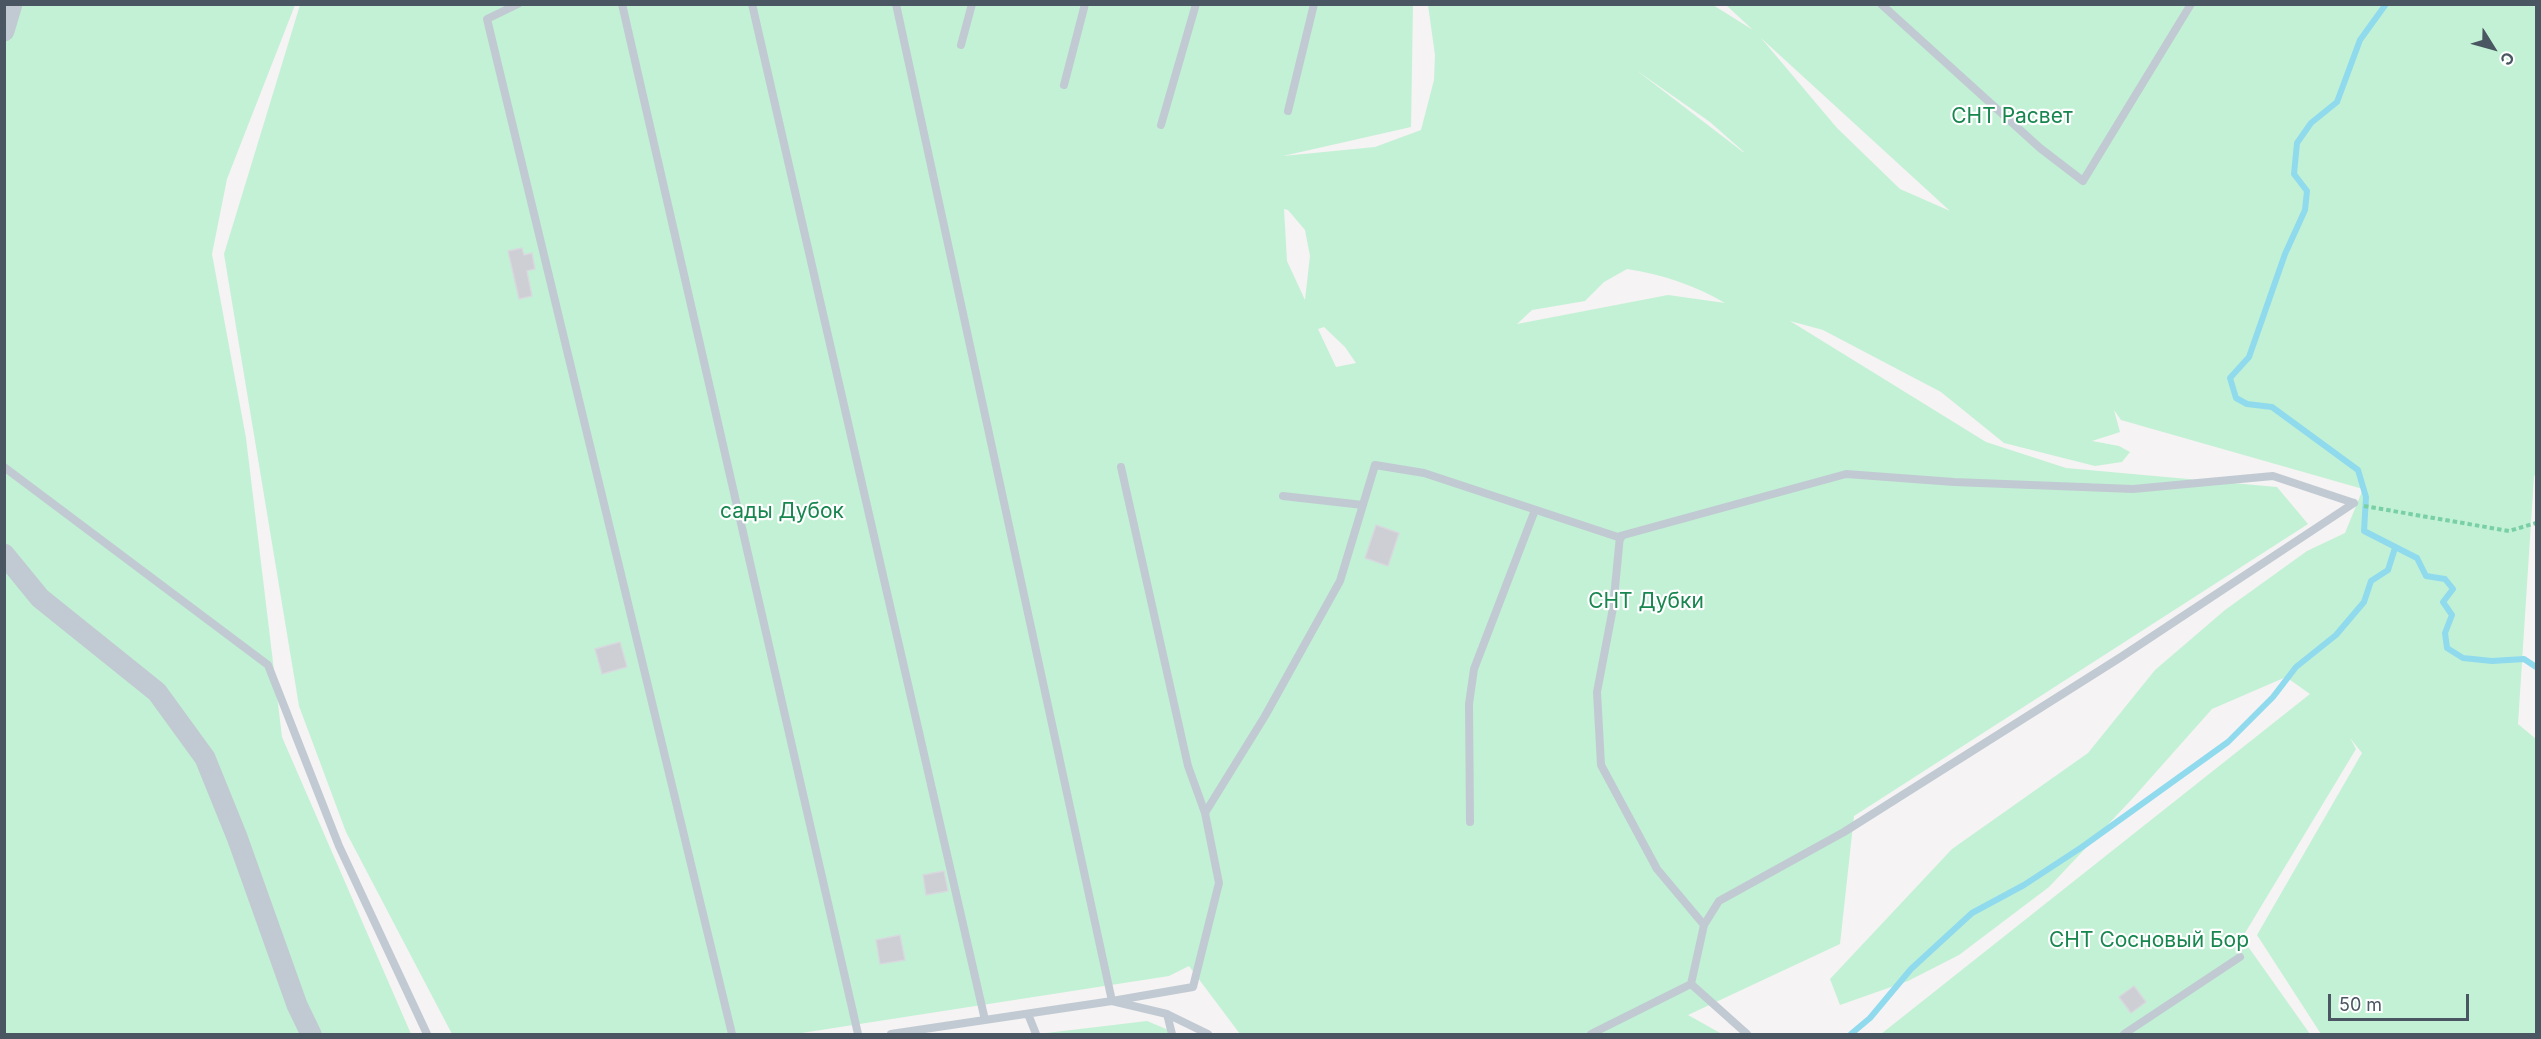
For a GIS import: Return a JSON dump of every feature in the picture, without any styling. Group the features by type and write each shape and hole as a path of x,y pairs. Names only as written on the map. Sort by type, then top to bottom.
{"street":[{"path":"4,31 12,4"},
{"path":"4,554 40,598 157,692 205,758 237,837 297,1005 311,1035"}],"lane":[{"path":"518,4 487,19 732,1035"},
{"path":"622,4 858,1035"},
{"path":"752,4 984,1020"},
{"path":"897,4 1112,1001"},
{"path":"961,45 972,4"},
{"path":"1064,85 1085,4"},
{"path":"1161,125 1196,4"},
{"path":"1288,111 1314,4"},
{"path":"1881,4 2040,148 2084,181 2191,4"},
{"path":"1205,813 1264,716 1340,581 1375,465 1424,473 1621,538"},
{"path":"4,467 268,665 339,846 427,1035"},
{"path":"891,1035 1193,987 1219,883 1205,813 1188,766 1121,468"},
{"path":"1704,925 1657,869 1601,765 1597,692 1612,608 1620,536 1846,474 1954,482 2133,489 2273,476 2354,503"},
{"path":"1283,496 1363,505"},
{"path":"1691,984 1704,925 1719,901 1854,826 2121,657 2354,503"},
{"path":"1470,822 1468,704 1474,669 1535,510"},
{"path":"2124,1035 2240,957"},
{"path":"1591,1035 1691,984"},
{"path":"1691,984 1747,1035"},
{"path":"1112,1001 1167,1014 1209,1035"},
{"path":"1028,1014 1036,1035"},
{"path":"1167,1014 1172,1035"}],"path":[{"path":"2354,503 2388,512 2510,531 2536,524"}],"green space":[{"path":"5,5 295,5 227,179 212,254 246,438 282,737 411,1034 5,1034"},
{"path":"300,5 1413,5 1411,127 1283,156 1375,147 1421,130 1434,80 1435,55 1428,5 1713,5 1753,30 1726,5 2536,5 2536,474 2534,476 2518,724 2536,739 2536,1034 2321,1034 2257,935 2362,753 2350,738 2356,749 2242,938 2310,1034 1881,1034 2310,694 2286,677 2212,709 2049,887 1959,955 1908,981 1840,1005 1830,979 1952,849 2088,753 2155,670 2225,610 2307,551 2345,533 2363,489 2121,420 2114,410 2120,432 2092,441 2119,446 2130,452 2122,462 2095,466 2004,443 1941,392 1823,330 1790,321 1986,442 2066,468 2277,487 2308,524 1854,816 1840,944 1688,1015 1722,1034 1240,1034 1189,966 1169,976 795,1034 452,1034 346,832 299,706 224,254","holes":["1761,38 1950,211 1900,189 1837,128","1636,70 1710,122 1743,152","1284,209 1288,210 1305,230 1310,256 1305,300 1287,261","1627,269 1678,281 1725,303 1668,295 1517,324 1532,310 1585,301 1604,282","1324,327 1345,347 1356,363 1336,367 1318,329"]},
{"path":"1147,1021 1178,1034 1038,1034"}],"building":[{"path":"522,248 524,255 532,253 535,269 527,271 532,296 519,299 508,251"},
{"path":"1376,525 1399,533 1388,566 1365,558"},
{"path":"620,642 627,667 602,674 595,649"},
{"path":"944,871 948,891 926,895 923,875"},
{"path":"900,935 905,960 880,964 876,940"},
{"path":"2134,986 2146,1002 2131,1013 2119,997"}],"waterway":[{"path":"2386,4 2360,40 2337,102 2311,123 2297,143 2294,174 2307,191 2305,210 2285,254 2249,357 2230,378 2236,398 2247,404 2272,407 2358,470 2366,497 2364,531 2417,558 2426,576 2445,579 2453,589 2443,602 2452,615 2445,633 2447,648 2463,658 2492,661 2524,659 2536,667"},
{"path":"1851,1034 1870,1018 1911,969 1972,913 2024,885 2082,847 2228,742 2273,697 2296,667 2336,635 2364,602 2371,581 2388,570 2395,548"}],"park label":[{"name":"СНТ Расвет","path":"2012,117"},
{"name":"сады Дубок","path":"782,512"},
{"name":"СНТ Дубки","path":"1646,602"},
{"name":"СНТ Сосновый Бор","path":"2149,941"}]}
